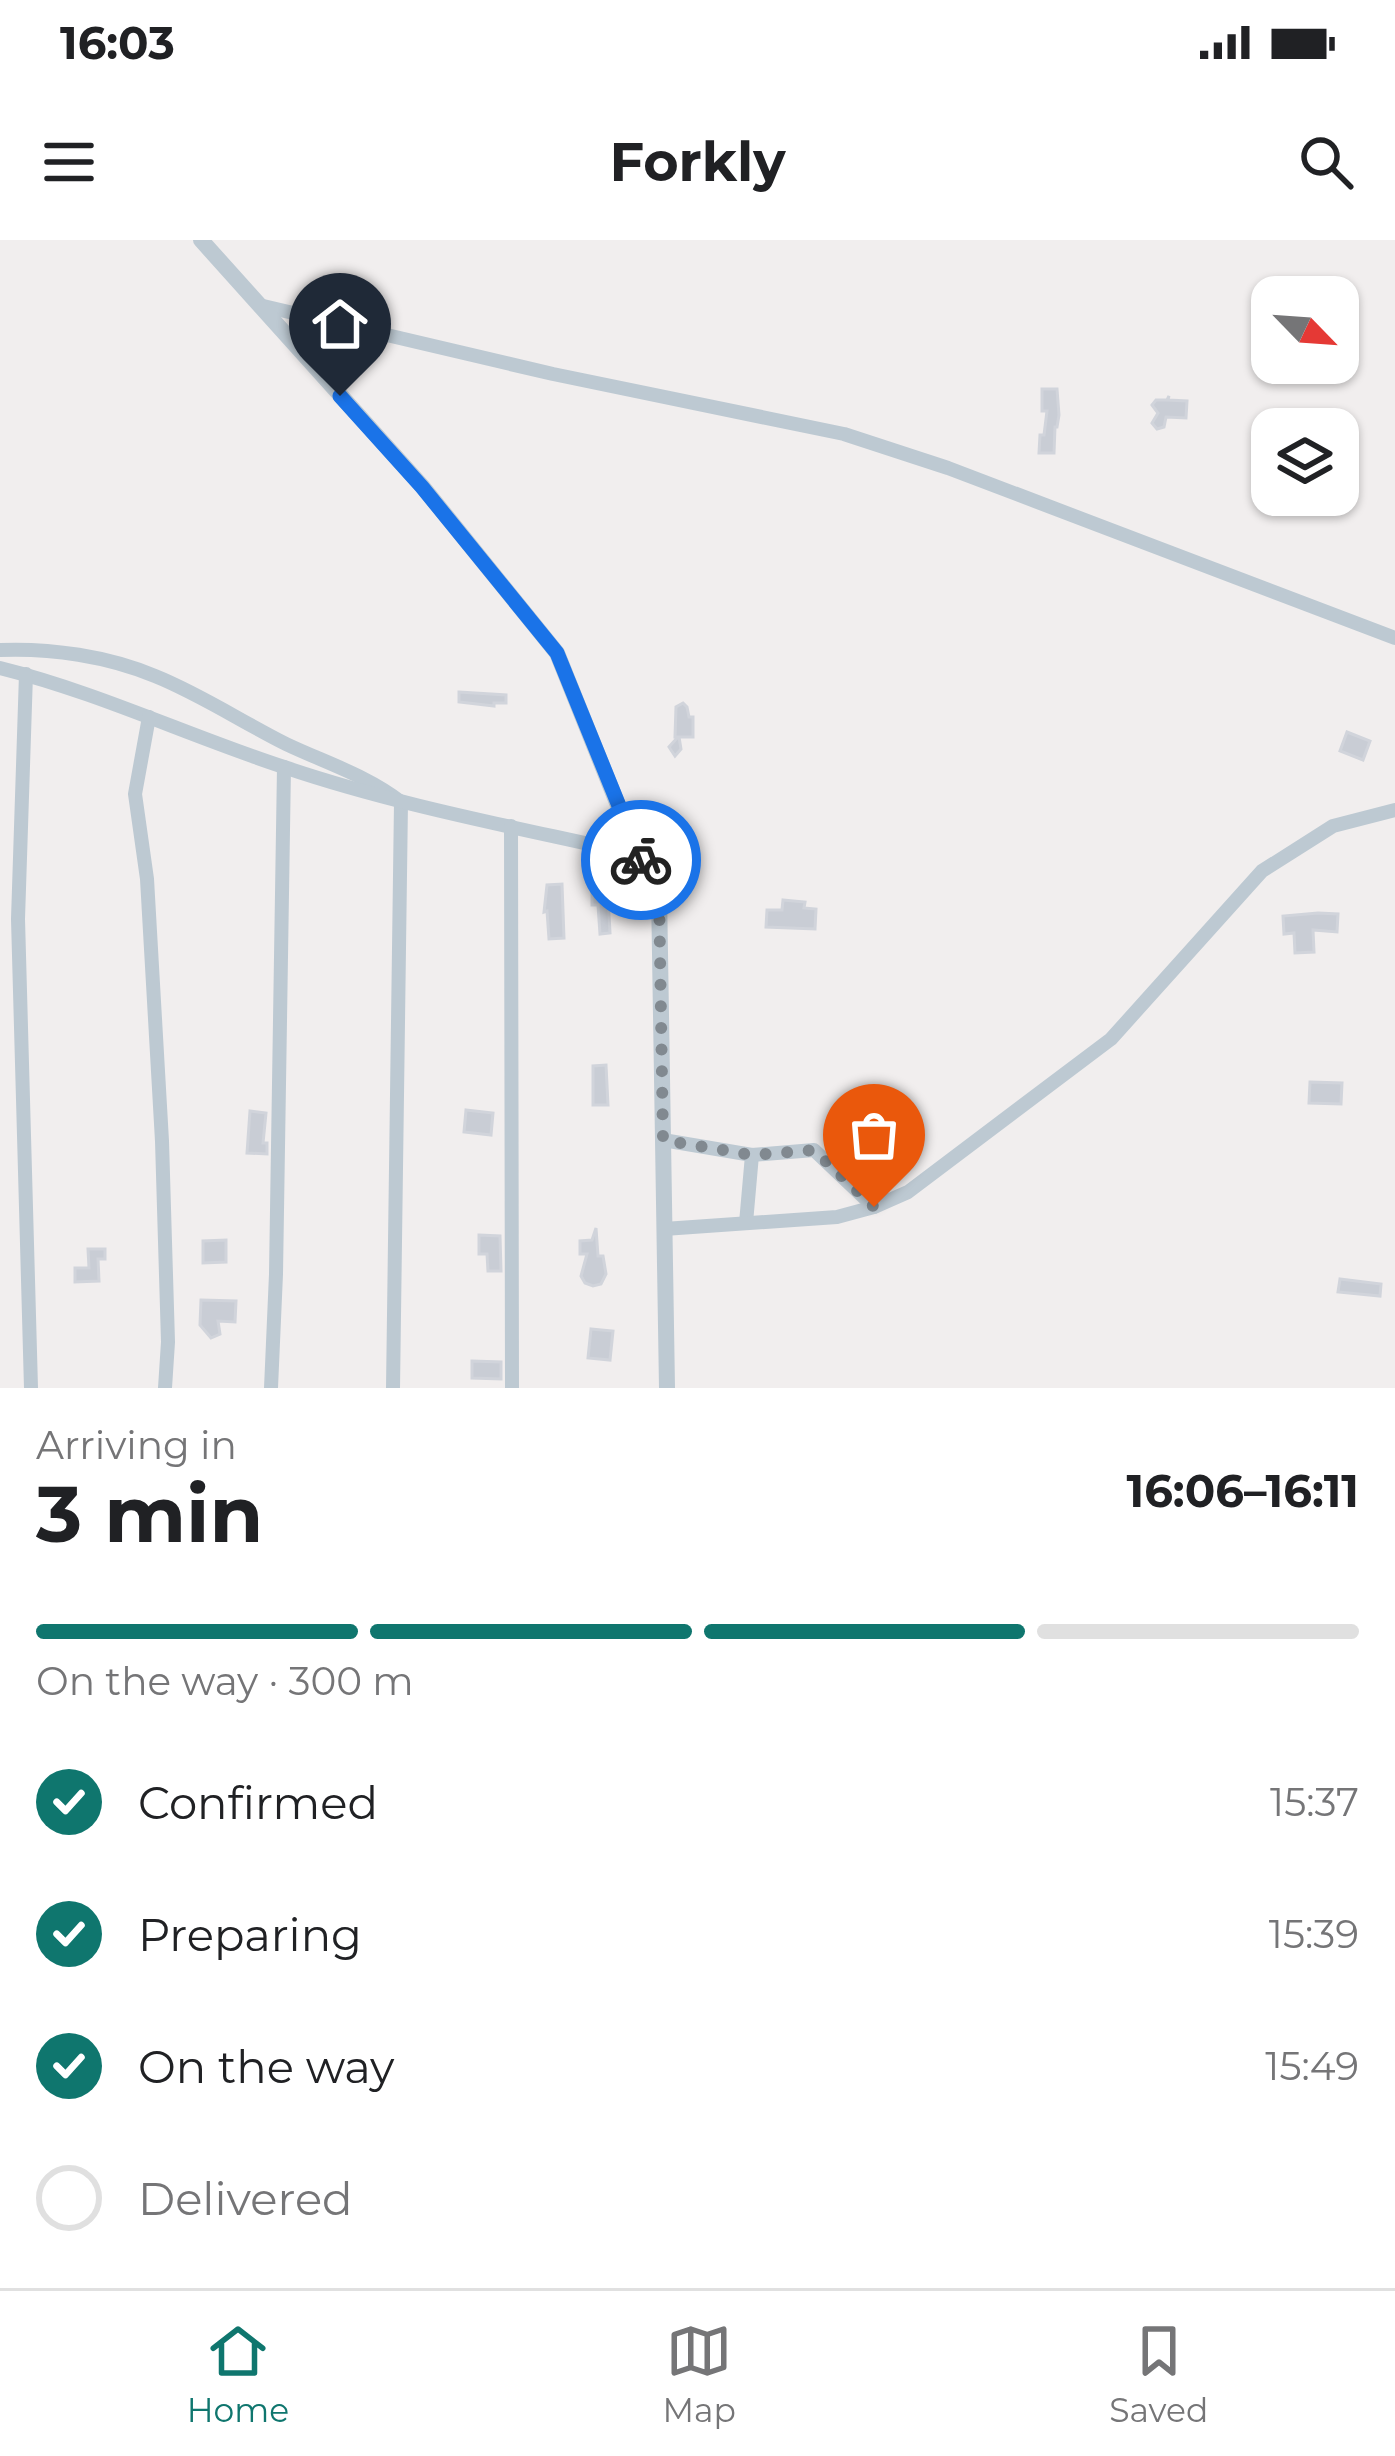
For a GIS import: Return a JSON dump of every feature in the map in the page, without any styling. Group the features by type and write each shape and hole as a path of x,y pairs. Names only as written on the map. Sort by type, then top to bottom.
{"street":[{"path":"201,240 422,487 557,653 638,855 659,891 667,1388"},
{"path":"259,305 553,374 844,434 948,468 1395,638"},
{"path":"0,650 90,658 155,676 294,748 364,778 401,802"},
{"path":"0,668 149,716 284,767 401,802 638,855"},
{"path":"26,674 17,919 32,1388"},
{"path":"149,716 135,794 147,879 162,1141 165,1388"},
{"path":"271,1388 284,767"},
{"path":"393,1388 401,802"},
{"path":"664,1229 837,1217 908,1192 1111,1040 1262,871 1333,826 1395,810"},
{"path":"512,826 512,1388"},
{"path":"663,1140 752,1155 814,1150 874,1207"},
{"path":"746,1223 752,1155"}],"building":[{"path":"1042,389 1057,389 1054,453 1039,453 1047,411 1042,411"},
{"path":"1169,396 1168,400 1187,401 1186,418 1166,417 1164,427 1157,429 1152,423 1158,413 1152,405"},
{"path":"459,692 506,695 506,703 459,702"},
{"path":"683,703 693,717 693,737 679,737 681,749 675,756 669,747 678,737 676,707"},
{"path":"1347,732 1370,741 1363,760 1340,751"},
{"path":"592,877 607,877 610,933 600,934 598,905 592,905"},
{"path":"562,884 564,938 549,939 544,912 547,885"},
{"path":"783,900 805,902 804,908 816,909 815,929 766,927 767,910 782,910"},
{"path":"1338,914 1337,932 1313,930 1314,952 1295,953 1294,933 1284,934 1283,916"},
{"path":"606,1065 608,1105 593,1105 593,1066"},
{"path":"1310,1082 1342,1083 1341,1104 1309,1103"},
{"path":"466,1110 493,1113 491,1135 464,1132"},
{"path":"250,1111 266,1113 263,1143 267,1143 267,1154 247,1153"},
{"path":"596,1228 598,1256 603,1256 606,1274 601,1284 593,1286 581,1276 587,1254 580,1254 580,1241 592,1240"},
{"path":"479,1235 500,1236 501,1271 488,1271 487,1254 479,1254"},
{"path":"226,1240 226,1262 203,1263 203,1241"},
{"path":"88,1249 105,1249 105,1259 98,1259 99,1281 75,1282 75,1268 89,1268"},
{"path":"1340,1279 1381,1284 1380,1296 1338,1292"},
{"path":"201,1300 236,1301 235,1322 218,1321 220,1334 211,1338 200,1325"},
{"path":"591,1329 613,1331 610,1360 588,1358"},
{"path":"472,1361 501,1362 501,1379 472,1378"}],"way so far":[{"path":"641,860 659,891 663,1140 752,1155 814,1150 874,1207"}],"route":[{"path":"340,396 422,487 557,653 641,860"}]}
